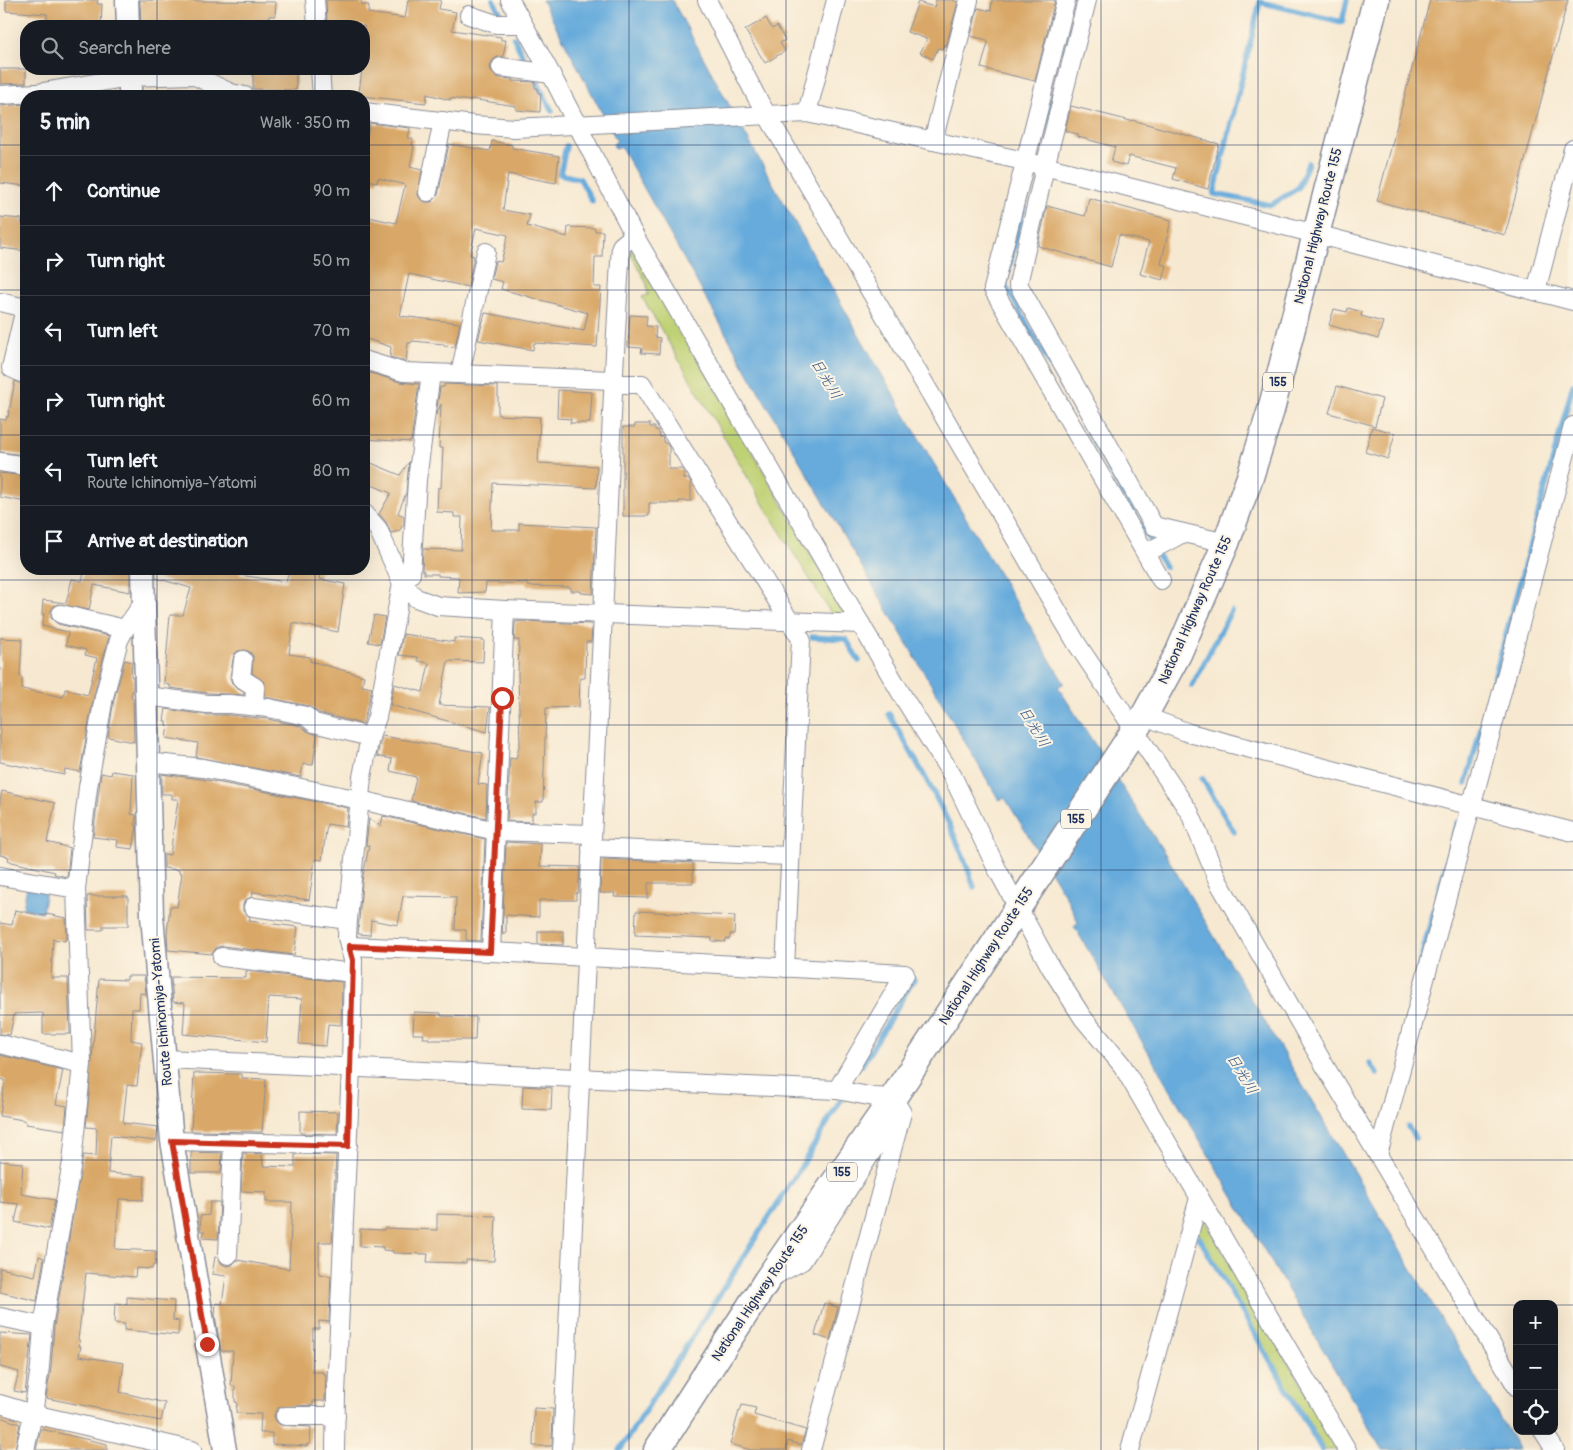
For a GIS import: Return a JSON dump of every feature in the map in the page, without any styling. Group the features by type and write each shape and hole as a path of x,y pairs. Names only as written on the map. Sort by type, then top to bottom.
{"highway":[{"name":"National Highway Route 155","path":"657,1450 767,1280 897,1104 1022,901 1135,730 1178,654 1226,544 1250,478 1271,410 1376,0"}],"main road":[{"path":"127,0 128,20"},
{"name":"Route Ichinomiya-Yatomi","path":"143,575 152,916 172,1141 225,1450"}],"street":[{"path":"315,0 317,20"},
{"path":"510,0 582,125 634,235 861,624 952,774 1022,901 1051,968 1083,1018 1122,1065 1346,1450"},
{"path":"708,0 765,116 1077,644 1190,812 1218,881 1378,1155 1513,1380"},
{"path":"807,113 836,0"},
{"path":"933,141 969,0"},
{"path":"1066,0 993,289 1161,580"},
{"path":"1087,0 1045,166 1018,284 1154,526 1226,544"},
{"path":"469,15 496,24 523,24"},
{"path":"501,67 551,74"},
{"path":"60,90 194,75 225,90"},
{"path":"320,75 322,90"},
{"path":"0,95 20,94"},
{"path":"370,113 514,128 807,113 1045,166 1573,301"},
{"path":"428,192 444,121"},
{"path":"1536,291 1573,149"},
{"path":"562,1450 621,246 634,235"},
{"path":"460,374 486,252"},
{"path":"0,302 20,307"},
{"path":"20,329 11,368 20,372"},
{"path":"370,362 403,372 642,384 801,639 785,968"},
{"path":"335,1450 351,1068 353,960 349,946 348,920 362,777 370,737 377,717 402,583 410,574 417,480 431,373"},
{"path":"1378,1155 1573,426"},
{"path":"0,462 20,465"},
{"path":"370,520 378,529 402,583 416,598 438,606 861,624"},
{"path":"1146,554 1183,533"},
{"path":"25,1450 33,1414 44,1326 72,1162 82,1064 76,889 84,813 92,756 104,697 120,640 125,629 144,602"},
{"path":"490,952 505,610"},
{"path":"61,614 125,629"},
{"path":"243,660 241,678 255,687 254,706"},
{"path":"147,696 207,704 269,708 306,716 314,723 370,737"},
{"path":"1135,730 1189,734 1573,832"},
{"path":"148,762 203,768 360,800 496,831 591,841 790,856"},
{"path":"0,876 76,889"},
{"path":"253,907 348,920"},
{"path":"349,946 905,974 837,1090"},
{"path":"222,957 353,973"},
{"path":"0,1044 82,1064"},
{"path":"165,1059 837,1090 874,1097 897,1104 902,1113 811,1450"},
{"path":"172,1141 348,1146"},
{"path":"228,1255 233,1143"},
{"path":"1130,1450 1199,1198"},
{"path":"0,1317 44,1326"},
{"path":"0,1404 33,1414 192,1450"},
{"path":"285,1416 336,1416"},
{"path":"1546,1435 1555,1450"}],"green space":[{"path":"632,249 643,260 845,614 838,620 832,615 765,507 642,297 648,295 647,284 629,251"},
{"path":"1202,1215 1340,1450 1325,1450 1196,1229"}],"water":[{"name":"日光川","path":"542,0 672,0 864,343 1064,683 1058,687 1167,857 1519,1450 1382,1450 1074,926 1078,922 1068,900 1005,798 999,800 748,373 621,147 615,148 613,144 617,141"},
{"path":"27,887 46,891 42,912 23,908"}],"building":[{"path":"6,0 98,0 97,4 102,4 101,20 47,20 47,14 6,11"},
{"path":"140,0 276,2 275,16 269,16 269,20 141,20"},
{"path":"326,0 361,0 362,5 369,5 368,13 405,18 408,0 441,0 439,9 456,12 452,30 501,37 501,40 506,40 503,57 497,57 493,60 490,66 491,71 495,76 512,79 512,81 535,82 535,88 538,88 538,93 541,93 540,112 516,110 516,106 471,99 470,101 450,98 450,100 427,94 426,103 370,97 370,90 359,90 361,75 370,75 370,20 327,20"},
{"path":"936,0 958,2 946,46 944,45 942,49 938,48 933,59 920,53 927,39 907,32 918,2 934,7"},
{"path":"992,0 1055,0 1035,81 981,68 988,43 987,40 971,36 978,8 991,11"},
{"path":"1430,0 1568,0 1505,235 1377,201"},
{"path":"766,18 772,29 777,26 785,40 780,43 785,51 765,63 745,30"},
{"path":"0,69 20,69 20,75 26,75 26,83 0,84"},
{"path":"253,75 296,75 296,90 253,89"},
{"path":"20,104 20,185 0,183 0,106"},
{"path":"1071,106 1132,120 1219,144 1208,189 1173,179 1176,168 1129,156 1126,166 1111,162 1115,147 1078,137 1078,134 1065,131"},
{"path":"370,123 410,128 408,138 413,139 412,145 414,146 410,167 422,170 418,195 421,200 426,202 432,202 438,195 449,144 490,151 492,141 512,145 512,148 559,156 556,183 508,174 503,210 530,215 527,226 567,237 568,227 595,228 595,231 603,231 602,257 595,257 594,287 601,287 597,347 534,343 533,350 478,340 485,313 584,331 588,313 501,289 503,282 491,279 495,261 501,262 508,235 476,228 470,255 474,256 468,287 409,274 400,316 460,323 455,347 412,341 408,343 406,362 390,357 391,347 370,340 370,217 396,223 405,185 378,178 377,183 370,180"},
{"path":"1089,198 1171,220 1161,264 1167,266 1163,280 1140,274 1149,242 1119,235 1111,267 1038,246 1047,206 1085,216"},
{"path":"0,217 20,219 20,250 0,248"},
{"path":"1348,308 1362,312 1361,316 1383,322 1378,339 1329,325 1334,309 1347,312"},
{"path":"630,315 647,316 646,326 656,327 655,337 660,338 659,354 641,353 642,348 628,347"},
{"path":"370,373 400,382 419,384 411,442 370,439"},
{"path":"15,381 20,383 20,454 0,452 0,419 6,420"},
{"path":"445,384 498,386 498,415 540,417 538,463 597,466 596,488 493,483 491,530 519,530 519,523 596,527 593,594 571,591 569,587 527,586 527,583 486,583 485,592 458,593 459,577 424,574 422,570 423,549 461,550 462,517 454,517 454,513 437,512 438,487 441,488 443,448 439,448 441,404 436,415 440,387 444,387"},
{"path":"1337,386 1382,399 1375,426 1329,413"},
{"path":"558,390 592,392 590,423 570,423 571,419 557,418"},
{"path":"635,424 650,424 650,427 655,427 655,430 658,430 660,437 669,447 669,469 682,469 684,479 689,479 691,482 691,501 649,503 649,516 623,516 623,427 635,427"},
{"path":"1372,427 1395,433 1388,459 1365,452"},
{"path":"370,462 400,475 409,462 406,493 398,513 404,516 404,524 399,531 391,533 386,522 379,514 391,493 370,484"},
{"path":"0,473 20,475 20,501 0,497"},
{"path":"84,575 130,575 130,592 94,585 89,610 58,604 51,611 51,618 58,624 109,636 94,695 80,772 65,769 64,775 0,762 0,638 22,639 20,677 22,677 22,689 63,697 65,689 88,695 97,658 85,655 86,650 66,645 68,632 42,626 44,614 42,614 43,600 66,603 72,579 82,581"},
{"path":"156,575 240,575 286,582 288,575 320,575 319,579 345,584 338,632 293,623 289,654 310,657 310,661 364,676 362,686 372,688 363,724 319,713 308,706 265,697 265,683 252,673 253,656 245,650 234,654 230,677 232,683 244,695 170,688 170,685 164,684 170,615 183,615 191,588 156,578"},
{"path":"374,615 385,617 380,644 368,642"},
{"path":"515,622 591,624 592,628 591,642 586,642 585,678 580,678 579,707 546,708 543,802 536,802 536,813 532,813 532,822 507,821 510,758 516,759 520,742 519,640 514,640"},
{"path":"403,634 454,642 454,638 484,640 483,662 448,661 439,705 490,707 487,732 390,705 394,684 423,692 429,663 418,661 418,657 399,655"},
{"path":"125,660 132,662 131,676 133,677 133,688 131,698 133,698 134,742 108,737 114,699"},
{"path":"166,709 206,715 229,715 267,719 301,726 317,735 313,765 303,764 301,777 196,757 198,743 166,738 168,726 166,721 164,721"},
{"path":"382,736 483,753 478,784 487,785 486,818 411,801 416,777 390,771 392,759 377,756"},
{"path":"112,771 133,774 131,814 136,815 135,825 137,826 133,849 117,847 118,840 93,837 101,773 111,775"},
{"path":"162,774 201,779 348,808 346,827 327,824 322,860 315,859 309,900 253,892 252,897 245,900 243,905 243,911 250,917 249,921 298,927 294,955 223,946 217,947 212,954 168,950 167,934 170,906 177,907 182,873 179,873 179,870 164,868 164,854 170,855 178,799 172,799 172,794 162,794"},
{"path":"2,791 55,803 47,842 70,848 67,877 54,874 55,872 12,862 8,860 9,857 0,855 0,800"},
{"path":"383,816 485,839 481,941 466,940 466,930 455,930 456,897 403,896 398,925 371,920 370,935 358,934 362,881 369,846 366,845 369,819 381,826"},
{"path":"506,842 541,844 540,866 580,867 576,900 539,900 539,917 506,915 506,934 502,934"},
{"path":"601,859 693,863 693,883 648,883 648,898 614,897 615,893 600,893"},
{"path":"87,896 128,896 128,926 103,926 103,930 88,930"},
{"path":"15,910 66,918 67,939 65,941 53,939 51,978 68,978 70,1034 43,1034 43,1013 14,1014 10,1035 0,1034 0,923 12,925"},
{"path":"636,911 735,916 734,934 730,934 730,939 726,939 725,942 712,941 712,938 635,935"},
{"path":"538,931 563,931 563,945 538,944"},
{"path":"246,971 342,982 341,1025 328,1024 326,1046 299,1044 302,999 269,997 266,1042 183,1034 185,1003 173,1002 171,977 246,978"},
{"path":"127,976 144,976 146,994 140,993 139,1009 132,1009 131,1040 142,1042 137,1086 127,1085 123,1123 158,1128 156,1141 111,1136 108,1173 145,1176 143,1200 119,1199 115,1249 156,1251 155,1265 153,1265 152,1269 136,1268 135,1277 86,1273 78,1340 80,1341 79,1346 81,1346 79,1356 124,1363 120,1392 165,1403 161,1421 46,1398 51,1368 54,1327 83,1155 96,1156 97,1128 86,1127 99,979 127,980"},
{"path":"414,1012 441,1013 441,1016 476,1017 475,1040 429,1040 429,1038 423,1038 424,1034 413,1034"},
{"path":"0,1055 63,1070 56,1104 67,1106 65,1130 26,1124 23,1120 0,1116 5,1080 0,1079"},
{"path":"194,1073 242,1074 242,1078 266,1079 262,1132 191,1131"},
{"path":"523,1086 552,1088 551,1110 522,1109"},
{"path":"300,1111 338,1112 337,1134 300,1133"},
{"path":"191,1152 222,1153 221,1173 191,1173"},
{"path":"243,1153 262,1154 263,1166 295,1167 295,1154 336,1155 332,1242 319,1242 319,1274 331,1276 329,1322 319,1321 319,1329 313,1329 312,1372 323,1372 323,1374 326,1374 325,1401 313,1401 313,1405 280,1407 276,1410 274,1416 280,1425 311,1427 310,1444 307,1444 307,1446 272,1444 272,1433 260,1433 261,1414 236,1413 235,1386 231,1386 233,1351 221,1351 215,1315 216,1303 222,1304 226,1276 212,1274 215,1257 218,1257 222,1264 227,1266 232,1265 237,1260 289,1269 292,1202 266,1202 266,1192 241,1191"},
{"path":"0,1161 23,1163 21,1194 55,1200 49,1229 15,1222 19,1204 0,1202"},
{"path":"210,1202 220,1202 218,1239 203,1238 204,1231 201,1231 200,1216 209,1215"},
{"path":"437,1214 496,1216 494,1261 466,1260 466,1263 427,1262 428,1254 393,1253 393,1251 383,1250 383,1247 360,1246 360,1229 437,1230"},
{"path":"39,1256 44,1258 37,1301 0,1292 0,1268 35,1276"},
{"path":"127,1297 174,1301 173,1320 179,1321 178,1335 124,1330 125,1324 114,1323 115,1303 127,1304"},
{"path":"824,1303 838,1307 830,1340 815,1335"},
{"path":"0,1333 32,1335 25,1393 14,1391 19,1372 0,1367"},
{"path":"742,1405 756,1408 754,1415 806,1430 801,1445 788,1441 786,1450 751,1450 730,1444"},
{"path":"534,1408 553,1409 552,1446 533,1446"},
{"path":"0,1417 20,1424 15,1450 0,1450"},
{"path":"41,1429 107,1444 107,1450 36,1450"}],"waterway":[{"path":"493,0 501,14"},
{"path":"1041,142 1078,0"},
{"path":"1308,163 1298,188 1271,205 1214,194 1260,2 1342,22 1347,0"},
{"path":"514,38 526,63"},
{"path":"536,80 552,111"},
{"path":"566,146 560,174 580,179 592,201"},
{"path":"1028,188 1005,285 1151,543"},
{"path":"1466,784 1573,384"},
{"path":"1157,554 1165,567"},
{"path":"1192,686 1231,611"},
{"path":"812,637 846,639 859,661"},
{"path":"889,714 947,820 974,887"},
{"path":"1202,778 1234,832"},
{"path":"1410,1001 1457,822"},
{"path":"862,1065 914,979"},
{"path":"1370,1063 1377,1074"},
{"path":"620,1450 801,1167 840,1101"},
{"path":"1408,1127 1415,1138"},
{"path":"1199,1237 1322,1450"}],"route":[{"path":"207,1344 172,1141 348,1146 353,960 349,946 490,952 502,698"}]}
